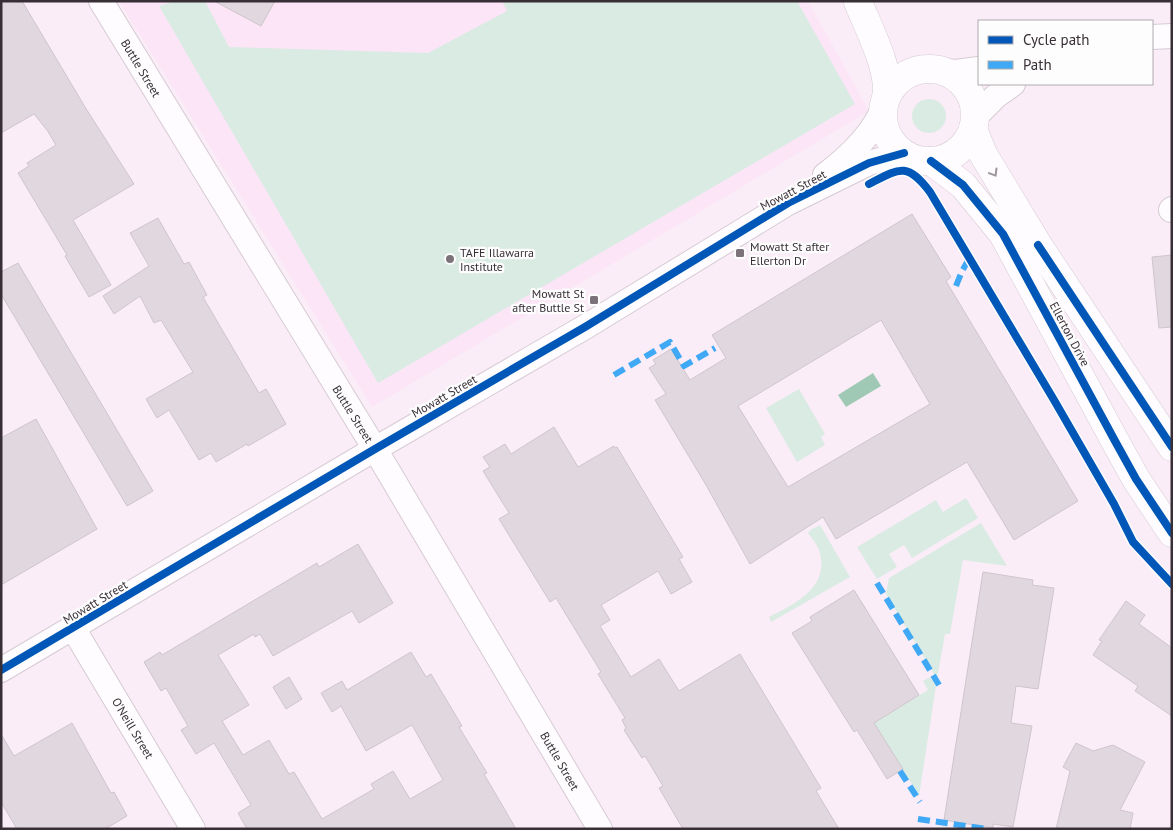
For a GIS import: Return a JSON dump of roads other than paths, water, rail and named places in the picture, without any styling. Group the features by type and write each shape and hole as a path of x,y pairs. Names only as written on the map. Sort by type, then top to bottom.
{"main road":[{"path":"858,2 896,51 915,63 954,76 970,94 974,105 974,123 967,141 957,151 945,158 931,161 917,160 904,153 886,133 883,120 888,86 884,68 858,2"},
{"path":"885,102 893,86 903,77 915,71 936,70"},
{"name":"Ellerton Drive","path":"974,123 982,154 1038,245 1172,447"},
{"name":"Ellerton Drive","path":"931,161 962,185 1003,234 1114,441 1136,479 1172,533"}],"street":[{"name":"Buttle Street","path":"101,1 375,449 600,829"},
{"path":"1153,37 1172,36"},
{"path":"936,70 955,72 978,68"},
{"path":"974,123 996,96 1012,85"},
{"name":"Mowatt Street","path":"788,203 853,152 876,124 885,102"},
{"name":"Mowatt Street","path":"1,670 585,326 788,203 869,163 904,153"},
{"name":"O'Neill Street","path":"73,628 193,829"}],"place":[{"name":"Mowatt St after Ellerton Dr","path":"740,253"},
{"name":"TAFE Illawarra Institute","path":"450,259"},
{"name":"Mowatt St after Buttle St","path":"594,300"}]}
